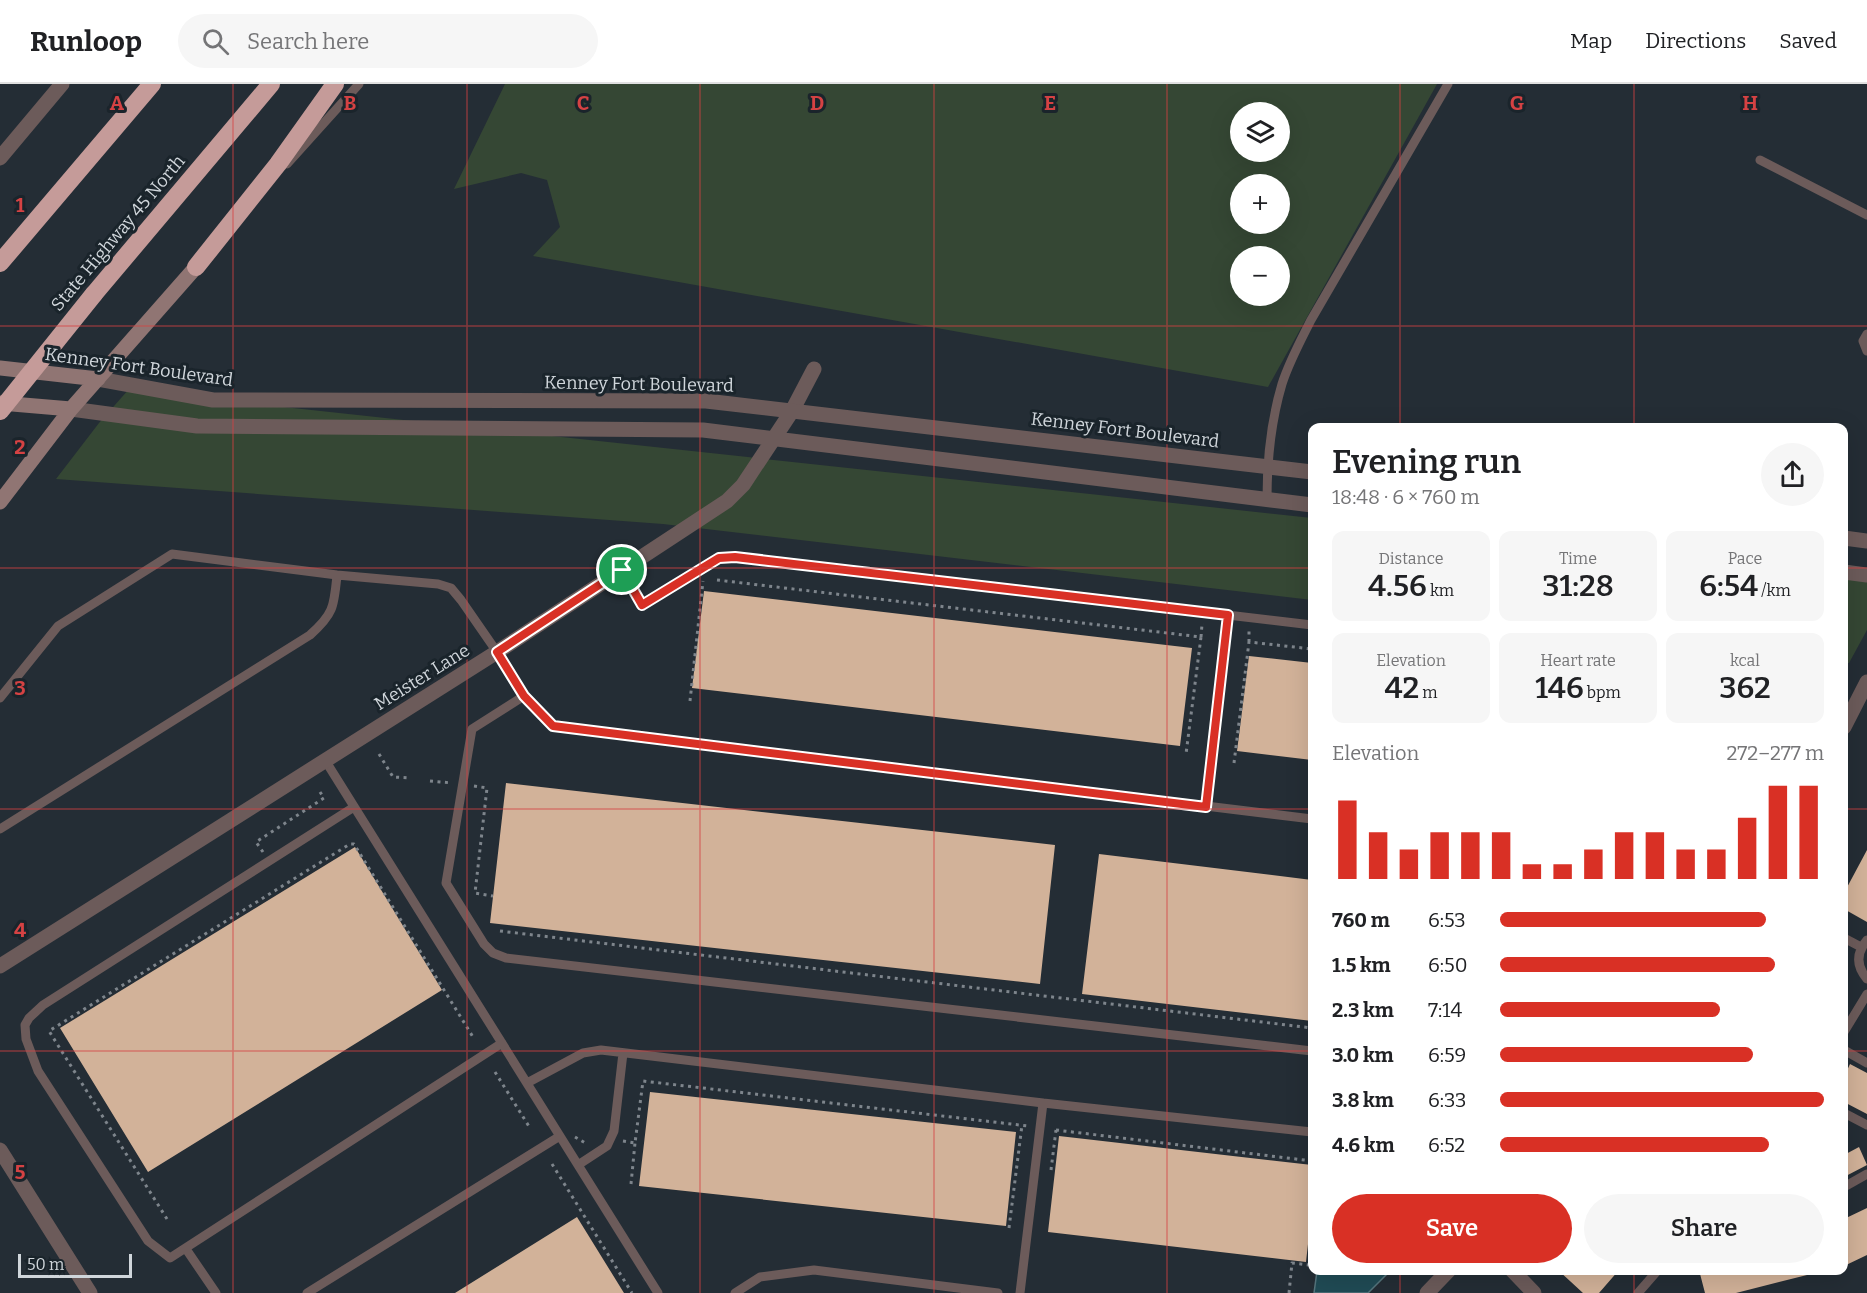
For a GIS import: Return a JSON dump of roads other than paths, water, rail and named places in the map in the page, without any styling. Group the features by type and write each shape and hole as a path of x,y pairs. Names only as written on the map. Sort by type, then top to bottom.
{"highway":[{"path":"0,264 152,84"},
{"name":"State Highway 45 North","path":"0,411 94,294 271,84"},
{"path":"196,267 278,164 335,84"}],"main road":[{"path":"0,502 71,409 196,267"},
{"name":"Kenney Fort Boulevard","path":"0,368 98,379"},
{"path":"0,403 71,409"}],"street":[{"path":"0,158 62,84"},
{"name":"Meister Lane","path":"0,966 497,652 727,501 743,485 792,411 814,369"},
{"name":"Kenney Fort Boulevard","path":"98,379 213,400 706,401 1308,471"},
{"path":"71,409 197,426 703,430 1308,504"},
{"path":"1848,539 1867,541"},
{"path":"1848,572 1867,574"},
{"path":"1848,710 1867,682"},
{"path":"0,1150 90,1293"},
{"path":"1427,1293 1444,1275"},
{"path":"1517,1275 1534,1293"}],"lane":[{"path":"196,267 358,84"},
{"path":"1267,499 1267,466 1274,417 1283,382 1294,355 1311,320 1448,84"},
{"path":"1760,160 1867,215"},
{"path":"1867,334 1863,341 1867,351"},
{"path":"0,698 58,626 172,554 337,575 438,584 451,588 497,652 524,696 553,726 1308,819"},
{"path":"622,570 642,605 719,558 735,557 1308,625"},
{"path":"0,829 310,635 327,620 334,603 337,575"},
{"path":"1206,807 1228,615"},
{"path":"524,696 472,729 446,882 484,944 493,953 506,958 530,961 1308,1051"},
{"path":"325,760 658,1293"},
{"path":"354,807 43,1005 25,1025 27,1039 38,1071 148,1241 170,1258 502,1043"},
{"path":"1848,939 1864,944 1858,964 1867,980"},
{"path":"1848,1025 1867,993"},
{"path":"527,1083 584,1053 601,1050 1043,1103 1308,1132"},
{"path":"1848,1052 1867,1063"},
{"path":"578,1165 607,1146 614,1131 623,1053"},
{"path":"1020,1293 1043,1103"},
{"path":"1848,1115 1867,1125"},
{"path":"307,1293 560,1136"},
{"path":"1848,1185 1867,1174"},
{"path":"186,1249 216,1293"},
{"path":"735,1293 760,1277 814,1270 998,1293"},
{"path":"1638,1293 1654,1275"}],"water":[{"path":"1316,1275 1386,1275 1368,1293 1314,1293"}]}
